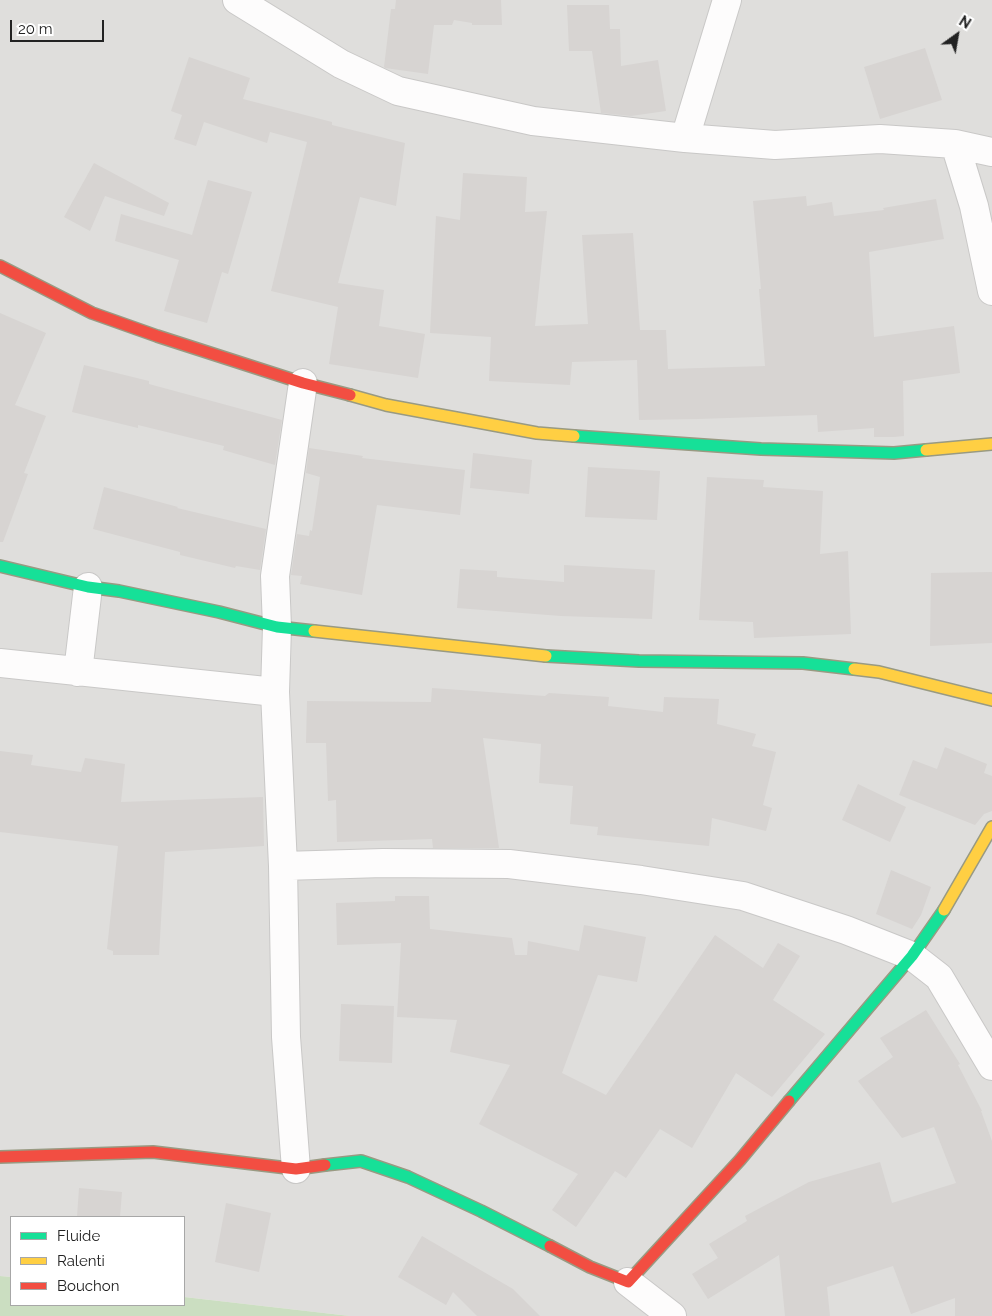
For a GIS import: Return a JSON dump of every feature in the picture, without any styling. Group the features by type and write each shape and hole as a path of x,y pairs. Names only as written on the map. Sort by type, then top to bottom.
{"street":[{"path":"237,0 341,64 398,91 533,121 684,138 775,145 880,139 955,144 992,152"},
{"path":"684,138 727,0"},
{"path":"955,144 974,206 992,291"},
{"path":"0,266 92,313 304,383 386,405 537,433 761,449 894,452 992,444"},
{"path":"296,1169 286,1036 283,866 275,692 277,627 275,576 304,383"},
{"path":"0,566 88,587 119,591 219,612 277,627 525,655 639,661 803,663 879,672 992,700"},
{"path":"78,672 88,587"},
{"path":"0,662 275,692"},
{"path":"628,1282 740,1160 912,956 949,903 992,828"},
{"path":"283,866 509,864 641,880 744,896 846,930 912,956 939,977 992,1066"},
{"path":"0,1157 153,1152 296,1169 361,1161 418,1181 590,1267 628,1282 672,1316"}],"shaded area":[{"path":"0,0 992,0 992,1316 350,1316 185,1297 185,1216 10,1216 10,1277 0,1276"}],"green space":[{"path":"0,1276 10,1277 10,1306 185,1306 185,1297 350,1316 0,1316"}],"building":[{"path":"396,0 501,0 502,25 472,25 472,23 454,20 452,25 434,25 428,74 385,68 391,9 395,9"},
{"path":"567,5 609,5 610,29 620,29 621,66 658,60 666,111 631,116 601,113 592,51 569,51"},
{"path":"925,48 942,100 880,119 864,67"},
{"path":"189,57 250,78 243,99 332,122 332,125 405,143 396,206 360,197 338,283 384,290 379,326 425,334 418,378 329,364 338,307 271,291 307,142 270,132 267,143 204,122 196,146 174,139 182,115 171,111"},
{"path":"94,163 169,203 164,216 105,196 90,231 64,217"},
{"path":"463,173 527,177 525,212 547,211 535,326 588,324 582,235 633,233 640,330 666,330 668,369 765,366 759,289 761,289 753,201 806,196 807,206 832,202 834,216 884,210 883,208 936,199 944,239 869,252 874,337 954,326 960,373 903,381 904,436 894,437 874,437 874,428 818,432 817,415 639,420 637,360 572,362 570,385 489,381 491,337 430,333 436,216 460,220"},
{"path":"208,180 252,192 228,274 222,272 207,323 164,311 179,260 115,241 121,214 192,235"},
{"path":"0,313 46,333 15,405 46,416 24,473 28,474 3,542 0,542"},
{"path":"84,365 149,381 149,384 282,420 275,465 223,450 224,446 138,425 138,428 72,412"},
{"path":"309,448 363,456 362,458 465,470 460,515 377,505 362,595 300,584 302,576 291,575 297,534 309,536 310,530 312,531 320,477 306,473"},
{"path":"473,453 532,460 529,494 470,488"},
{"path":"588,467 660,471 657,520 585,517"},
{"path":"707,477 764,480 763,487 823,491 820,554 848,551 851,634 754,638 753,622 699,620"},
{"path":"104,487 177,508 266,529 260,570 236,566 235,568 180,555 180,552 93,529"},
{"path":"564,565 655,570 652,619 561,616 457,608 460,569 497,571 497,577 564,582"},
{"path":"992,572 992,643 930,646 931,573"},
{"path":"432,688 545,696 549,693 609,697 608,706 663,712 664,697 719,699 717,724 756,734 752,746 776,752 763,805 772,808 766,831 712,818 709,846 597,835 598,827 570,824 573,786 539,783 541,744 483,738 499,848 433,848 432,839 337,842 336,800 328,801 326,743 306,743 307,701 431,702"},
{"path":"945,747 987,764 984,773 992,776 992,811 984,814 975,825 899,795 913,760 937,769"},
{"path":"0,751 33,755 31,765 81,772 85,758 125,764 121,802 263,797 264,846 165,852 159,955 113,955 113,951 107,949 118,846 0,832"},
{"path":"858,784 906,807 890,842 842,820"},
{"path":"891,870 931,887 921,915 912,929 876,914"},
{"path":"395,896 429,896 430,929 512,938 515,955 527,955 528,941 579,951 584,925 646,937 637,982 598,975 562,1073 606,1095 715,935 763,968 778,943 800,956 773,1000 825,1034 772,1097 736,1073 692,1148 660,1129 626,1178 615,1171 576,1227 552,1210 578,1174 479,1124 510,1065 450,1052 457,1020 397,1017 401,943 337,945 336,903 395,901"},
{"path":"341,1004 394,1006 392,1063 339,1061"},
{"path":"926,1010 960,1064 958,1065 982,1111 992,1141 992,1316 955,1316 955,1298 911,1314 893,1266 827,1287 830,1316 785,1316 779,1255 708,1299 692,1274 718,1258 709,1244 747,1221 745,1216 809,1182 880,1162 892,1203 956,1183 934,1127 902,1138 858,1081 893,1057 880,1038"},
{"path":"79,1188 122,1192 120,1216 77,1216"},
{"path":"226,1203 271,1213 259,1272 215,1262"},
{"path":"422,1236 513,1289 540,1316 477,1316 453,1292 446,1305 398,1277"}],"traffic: fast":[{"path":"574,436 761,449 894,453 926,450"},
{"path":"0,566 88,587 119,591 219,612 277,627 314,631"},
{"path":"546,656 639,661 803,663 854,669"},
{"path":"789,1101 912,956 944,910"},
{"path":"325,1165 361,1161 408,1177 550,1246"}],"traffic: slow":[{"path":"350,395 386,405 537,433 574,436"},
{"path":"926,450 992,444"},
{"path":"314,631 546,656"},
{"path":"854,669 879,672 992,700"},
{"path":"944,910 992,827"}],"traffic: jam":[{"path":"0,266 92,313 303,383 350,395"},
{"path":"550,1246 590,1267 628,1282 740,1160 789,1101"},
{"path":"0,1157 153,1152 296,1169 325,1165"}]}
